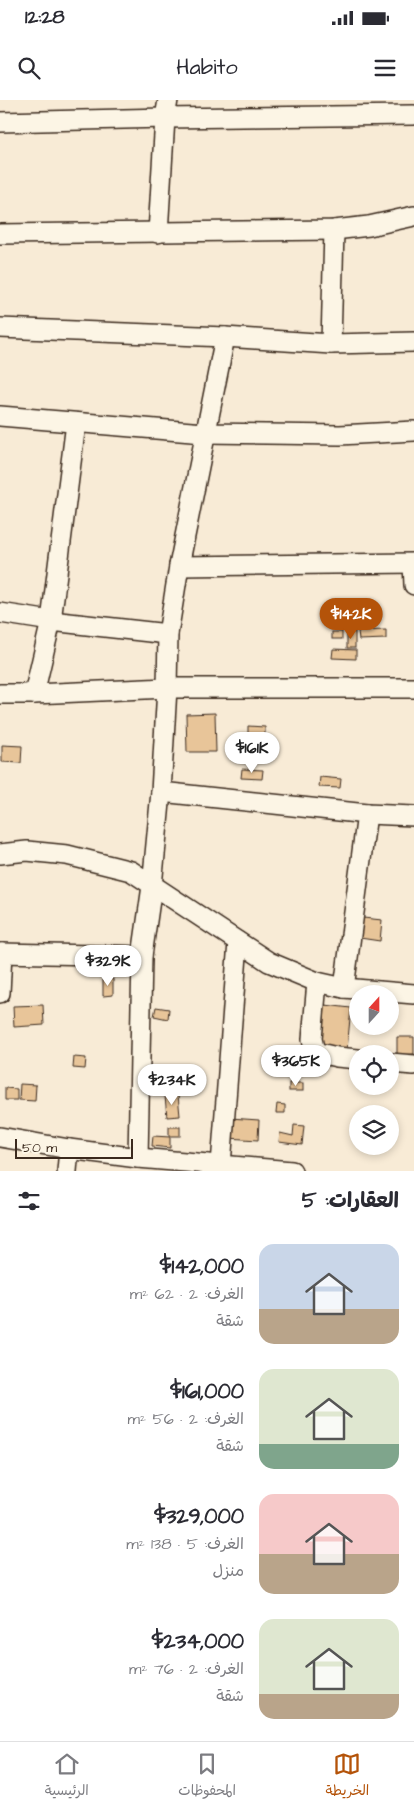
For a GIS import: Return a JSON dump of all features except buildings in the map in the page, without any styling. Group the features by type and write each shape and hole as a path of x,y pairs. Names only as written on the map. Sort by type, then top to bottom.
{"street":[{"path":"0,122 166,109 414,115"},
{"path":"158,233 166,109"},
{"path":"0,234 334,230 368,226 414,216"},
{"path":"331,344 334,230"},
{"path":"0,328 225,337 331,344 414,342"},
{"path":"138,1158 142,956 162,792 168,634 178,566 225,337"},
{"path":"0,416 204,433 340,435 414,431"},
{"path":"34,694 51,621 76,422"},
{"path":"178,566 414,563 414,586"},
{"path":"0,613 51,621 168,634"},
{"path":"0,694 167,688 414,688"},
{"path":"162,792 367,814 414,816"},
{"path":"344,988 367,814"},
{"path":"0,854 28,851 75,857 131,871 269,962 317,982 344,988 414,994"},
{"path":"221,1165 238,942"},
{"path":"0,993 1,953 142,956"},
{"path":"317,982 312,1039 315,1052 349,1058"},
{"path":"399,1063 414,1065"},
{"path":"0,1137 69,1150 292,1171"},
{"path":"67,1171 69,1150"}]}
